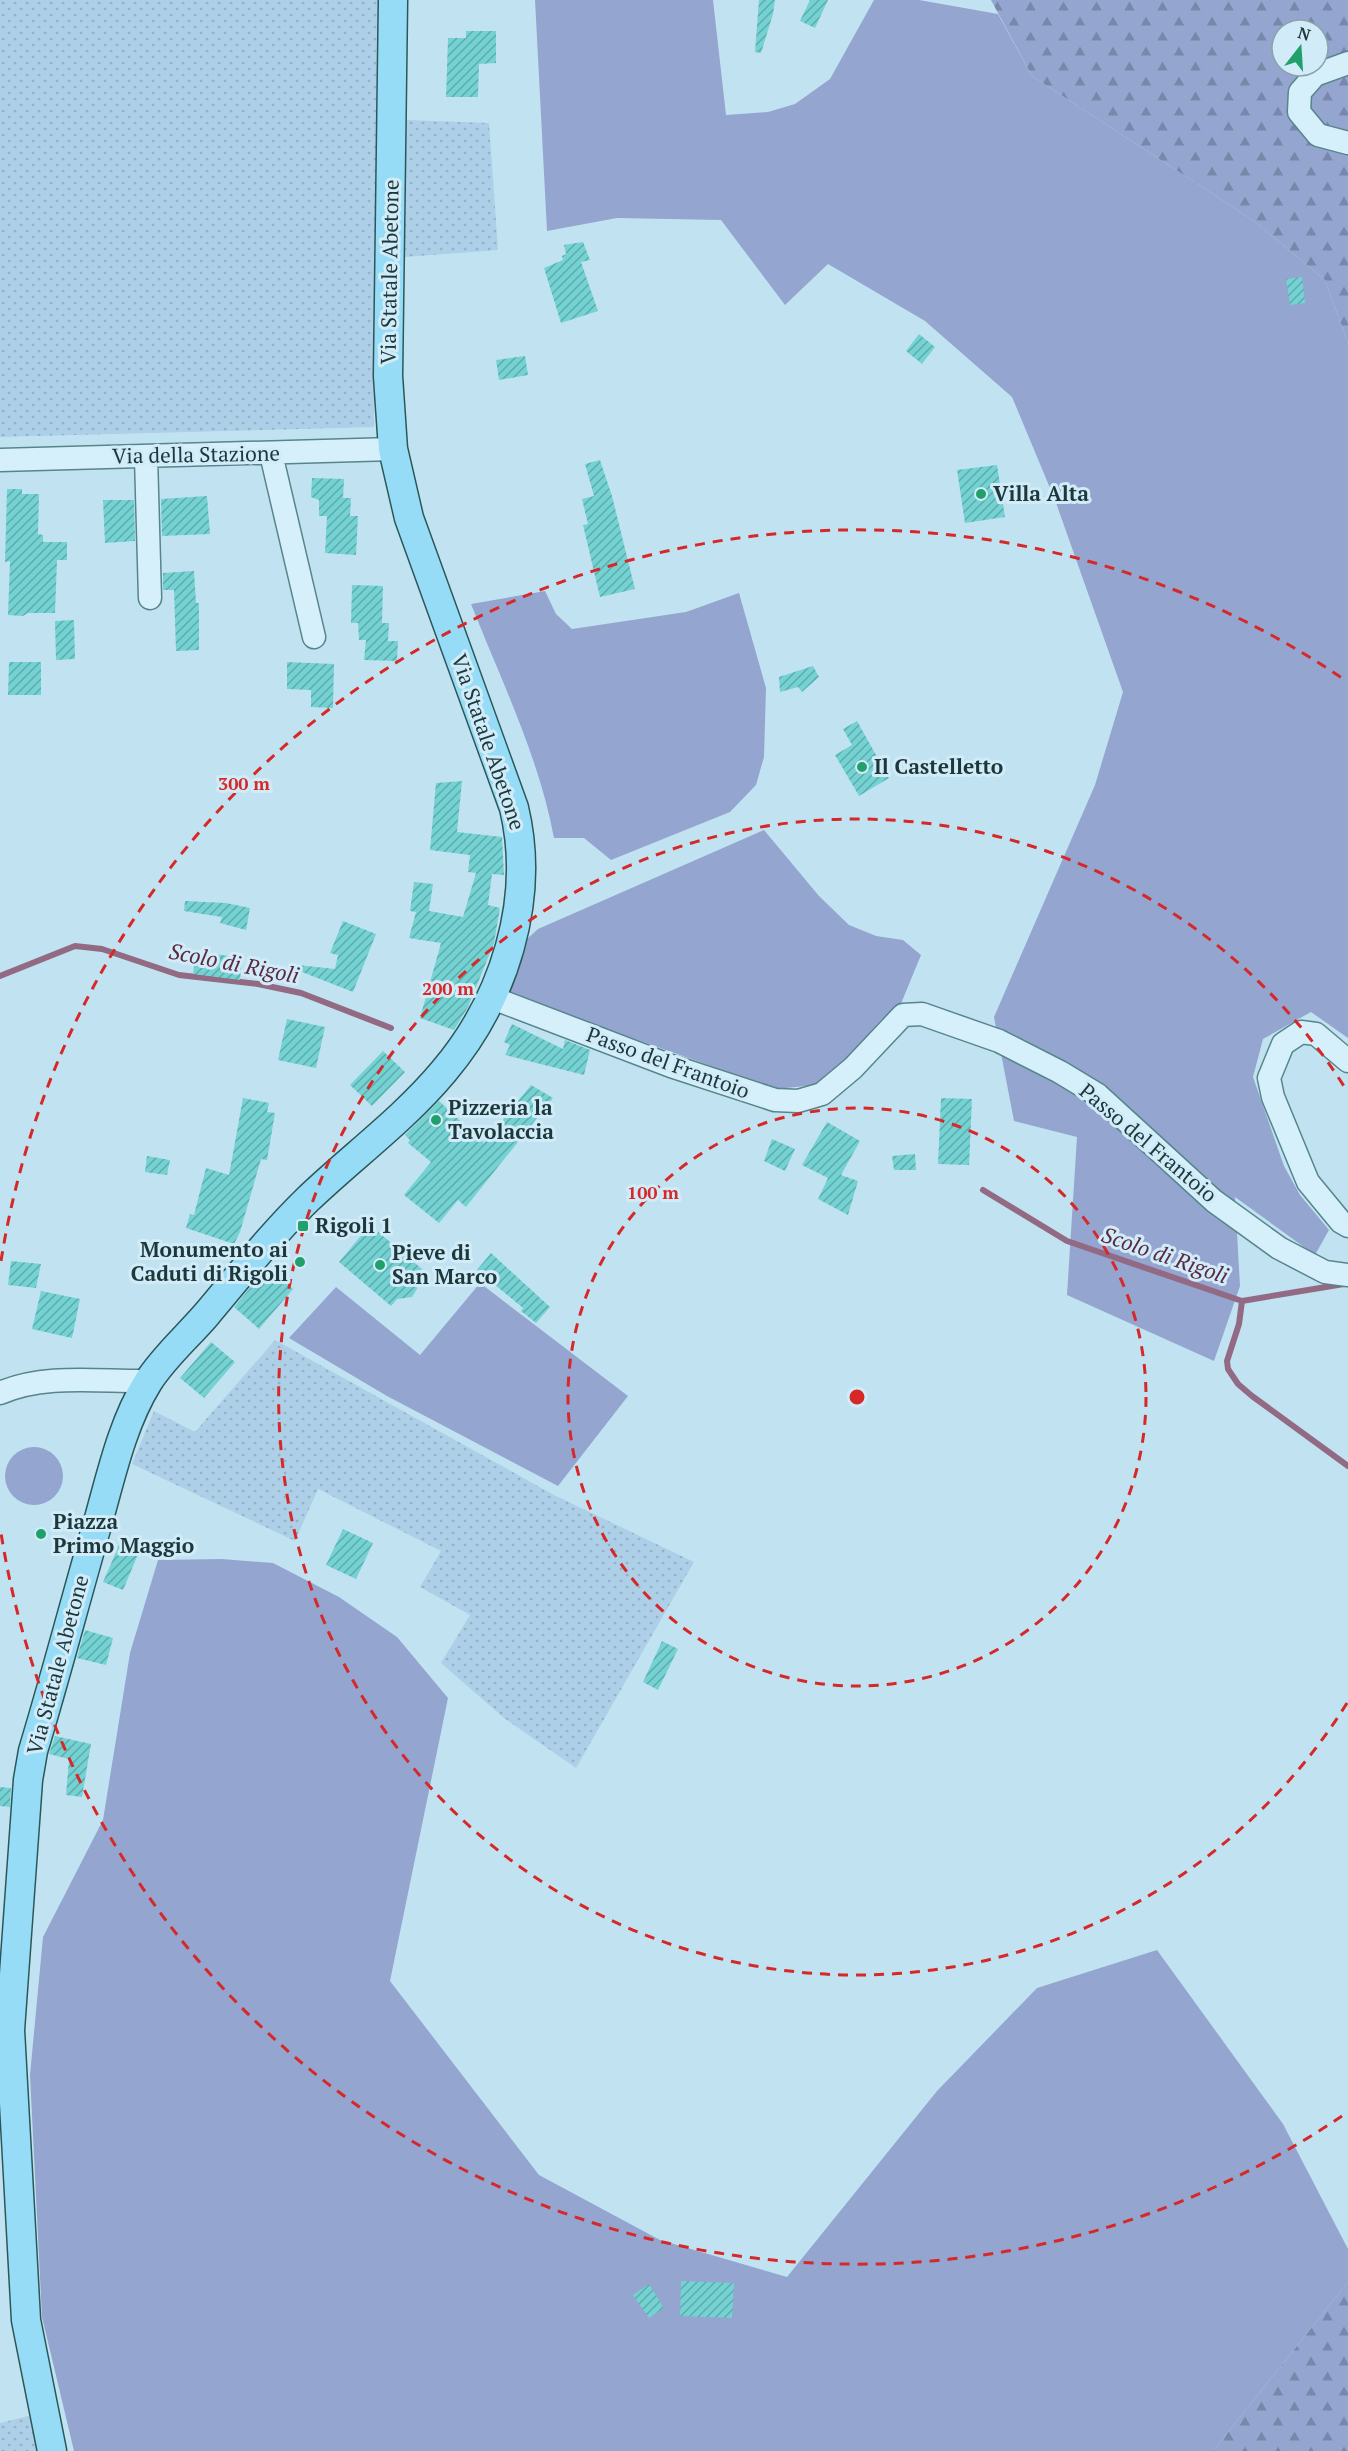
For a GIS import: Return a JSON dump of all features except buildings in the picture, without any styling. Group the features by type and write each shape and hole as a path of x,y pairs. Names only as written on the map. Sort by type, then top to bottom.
{"main road":[{"name":"Via Statale Abetone","path":"52,2451 26,2320 10,2030 20,1913 24,1808 33,1751 109,1483 128,1425 149,1381 285,1223 418,1099 445,1070 464,1043 490,998 516,929 521,884 520,837 513,808 409,518 393,449 388,376 393,0"}],"street":[{"path":"1348,63 1315,75 1300,92 1299,112 1318,135 1348,143"},
{"name":"Via della Stazione","path":"0,460 393,449"},
{"path":"271,454 314,637"},
{"path":"146,457 150,598"},
{"name":"Passo del Frantoio","path":"490,998 671,1066 774,1100 786,1101 798,1101 822,1094 854,1068 903,1015 922,1014 999,1041 1060,1072 1098,1095 1214,1201 1279,1248 1325,1272 1348,1275"},
{"path":"1348,1061 1316,1035 1301,1032 1283,1044 1269,1078 1273,1097 1308,1182 1341,1222 1348,1226"},
{"path":"0,1393 30,1384 54,1381 149,1381"}],"shaded area":[{"path":"0,0 381,0 377,107 374,427 0,437"},
{"path":"406,120 489,123 498,250 405,257"},
{"path":"275,1340 554,1495 694,1562 576,1768 504,1718 441,1663 470,1615 420,1587 441,1551 318,1489 295,1541 132,1464 154,1411 195,1432"},
{"path":"33,2415 41,2451 0,2451 0,2423"}],"green space":[{"path":"535,0 713,0 726,115 768,112 795,104 830,79 874,0 919,0 998,14 1032,76 1254,221 1325,280 1348,343 1348,1038 1311,1012 1263,1039 1253,1077 1284,1166 1300,1195 1329,1230 1315,1255 1235,1197 1240,1286 1214,1361 1067,1295 1077,1137 1014,1121 994,1017 1095,785 1123,692 1055,500 1012,397 925,321 828,264 785,305 721,220 617,218 547,231"},
{"path":"991,0 1348,0 1348,343 1325,280 1254,221 1032,76"},
{"path":"545,591 556,614 572,629 686,612 739,593 766,688 764,757 756,785 730,812 611,860 584,838 554,838 529,748 471,604"},
{"path":"764,830 819,896 849,925 876,936 903,940 921,955 900,1006 880,1021 826,1084 776,1089 508,994 526,940 538,929"},
{"path":"480,1283 628,1396 558,1486 387,1396 289,1338 336,1287 420,1355"},
{"path":"34,1447 45,1449 58,1460 63,1476 61,1487 50,1500 34,1505 23,1503 10,1492 5,1476 7,1465 18,1452"},
{"path":"222,1559 273,1563 339,1597 397,1637 448,1698 390,1981 539,2175 660,2240 787,2277 937,2091 1037,1988 1157,1950 1283,2124 1348,2249 1348,2282 1213,2451 74,2451 42,2317 30,2075 43,1937 103,1820 130,1653 158,1560"},
{"path":"1348,2282 1348,2451 1213,2451"}],"waterway":[{"name":"Scolo di Rigoli","path":"0,976 75,946 102,949 179,975 258,984 301,993 391,1028"},
{"name":"Scolo di Rigoli","path":"983,1190 1067,1241 1242,1301 1344,1284"},
{"path":"1242,1301 1239,1324 1227,1361 1228,1369 1238,1384 1252,1396 1348,1466"}],"place":[{"name":"Villa Alta","path":"981,494"},
{"name":"Il Castelletto","path":"862,767"},
{"name":"Pizzeria la Tavolaccia","path":"436,1120"},
{"name":"Rigoli 1","path":"303,1226"},
{"name":"Monumento ai Caduti di Rigoli","path":"300,1262"},
{"name":"Pieve di San Marco","path":"380,1265"},
{"name":"Piazza Primo Maggio","path":"41,1534"}]}
